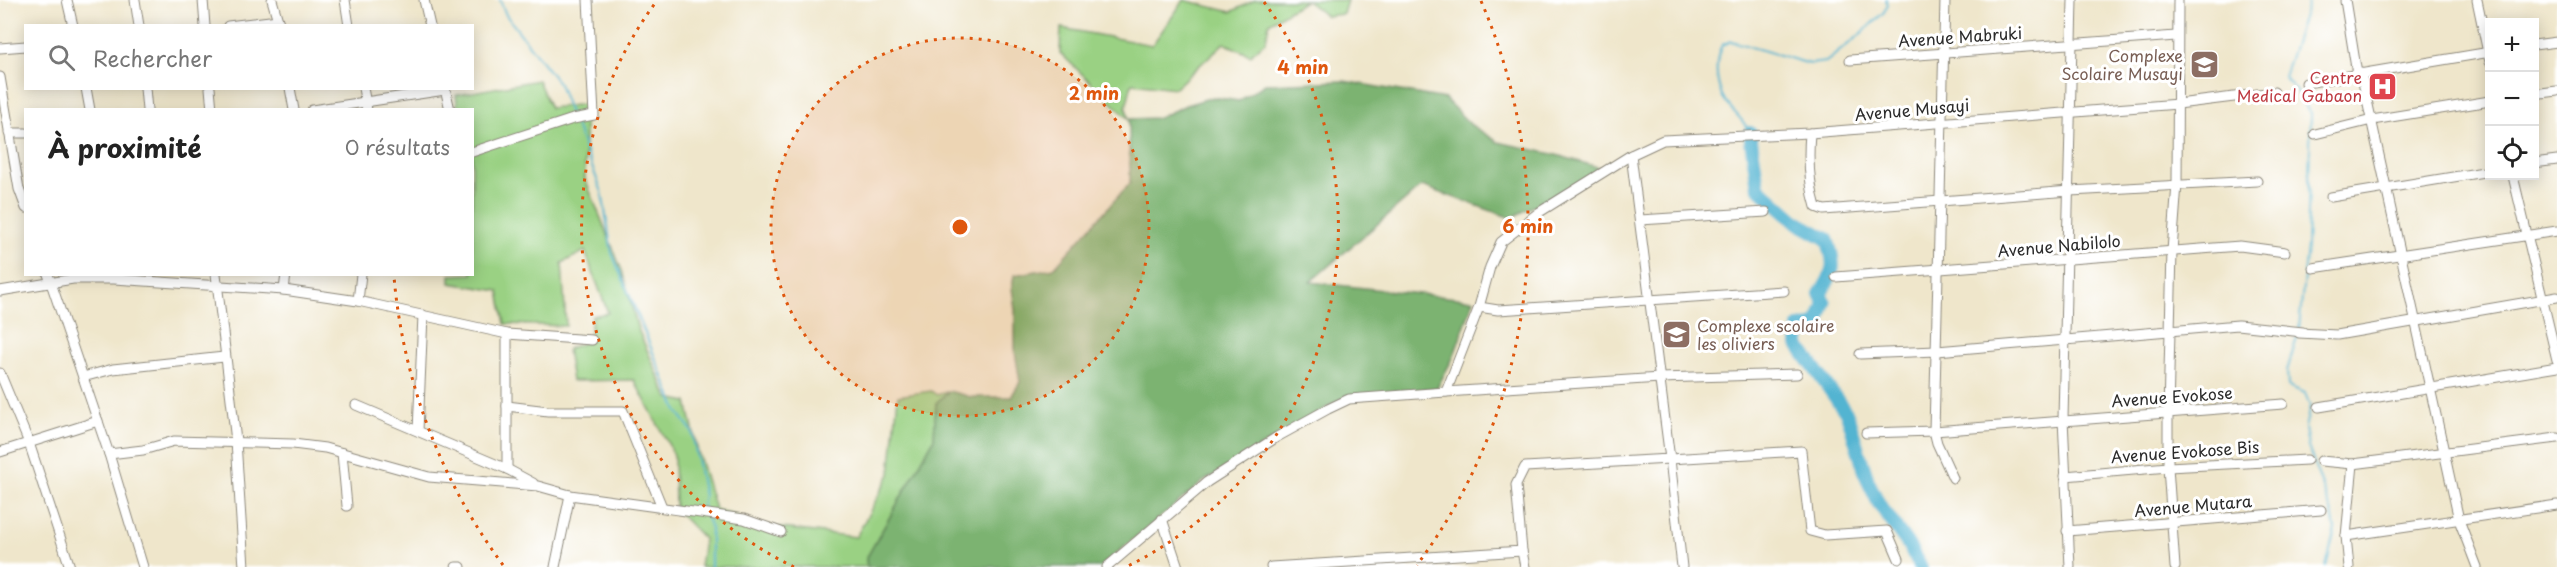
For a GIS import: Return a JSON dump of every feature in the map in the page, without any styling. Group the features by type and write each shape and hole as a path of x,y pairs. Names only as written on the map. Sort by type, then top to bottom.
{"street":[{"path":"67,0 73,24"},
{"path":"135,0 139,24"},
{"path":"204,0 205,24"},
{"path":"262,24 279,23 272,0"},
{"path":"345,0 349,24"},
{"path":"424,0 430,24"},
{"path":"474,151 573,119 594,115 588,0"},
{"path":"1945,0 1934,431 1936,443 1953,478"},
{"path":"2070,567 2063,419 2073,0"},
{"path":"2175,567 2168,467 2168,412 2172,251 2177,184 2176,36 2178,0"},
{"path":"2345,0 2359,74 2372,120 2398,254 2458,520 2477,567"},
{"path":"2477,0 2485,37"},
{"name":"Avenue Mabruki","path":"1850,60 2176,36"},
{"path":"2539,44 2557,42"},
{"path":"0,48 24,46"},
{"path":"2306,83 2485,56"},
{"path":"0,77 3,119 9,132 19,189 24,203"},
{"path":"86,90 90,108"},
{"path":"145,90 147,108"},
{"path":"210,90 212,108"},
{"path":"290,90 294,108"},
{"path":"363,90 366,105"},
{"path":"334,108 366,105 440,90"},
{"path":"445,90 450,108"},
{"path":"2539,93 2557,91"},
{"name":"Avenue Musayi","path":"1446,392 1501,242 1538,213 1631,155 1664,140 1751,134 1810,133 2178,104 2274,92"},
{"path":"2315,134 2372,120 2485,102"},
{"path":"9,132 24,133"},
{"path":"1810,133 1809,151 1816,207 1824,210 2070,191 2257,181"},
{"path":"1631,155 1651,301 1682,567"},
{"path":"2539,162 2557,160"},
{"path":"2331,197 2485,172"},
{"path":"2514,180 2557,360"},
{"path":"1640,220 1766,212"},
{"path":"2313,268 2557,231"},
{"name":"Avenue Nabilolo","path":"1836,278 2240,246 2285,252"},
{"path":"216,276 224,357 236,441 244,567"},
{"path":"284,290 286,276"},
{"path":"358,301 362,276"},
{"path":"0,291 49,279 113,277 218,287 284,290 358,301 507,334 592,340"},
{"path":"49,279 109,454 143,567"},
{"path":"1479,307 1498,310 1784,291"},
{"path":"1860,354 1937,351 2238,325 2337,335 2557,297"},
{"path":"418,431 423,315"},
{"path":"507,334 507,469"},
{"path":"83,377 113,369 224,357"},
{"path":"2319,407 2557,367"},
{"path":"0,373 28,443 70,567"},
{"path":"1107,567 1207,482 1277,437 1349,399 1660,378 1797,374"},
{"name":"Avenue Evokose","path":"1866,433 1934,431 2063,419 2283,404"},
{"path":"356,405 507,469 538,486"},
{"path":"507,406 548,411 623,411 662,507"},
{"path":"0,452 98,421"},
{"path":"2321,461 2353,464 2557,438"},
{"path":"109,454 143,450 174,441 293,444 342,453 429,477 538,486 570,495 744,519 781,532"},
{"path":"1525,567 1516,486 1525,467 1801,451 1810,531 1825,535 1887,531 1899,559"},
{"path":"342,453 347,506"},
{"name":"Avenue Evokose Bis","path":"2065,476 2168,467 2307,460"},
{"path":"2349,567 2346,536 2353,464"},
{"path":"555,567 570,495"},
{"path":"2346,536 2557,505"},
{"name":"Avenue Mutara","path":"2067,531 2321,510"},
{"path":"1162,519 1178,567"},
{"path":"1271,567 1522,550"},
{"path":"1420,556 1421,567"}],"green space":[{"path":"1184,0 1231,12 1255,0 1306,0 1269,23 1266,41 1250,55 1224,43 1175,88 1132,83 1126,107 1129,119 1060,53 1061,28 1152,45"},
{"path":"1306,0 1347,0 1343,14 1326,16"},
{"path":"538,80 550,108 585,104 585,179 622,271 638,329 668,398 687,402 698,452 715,509 736,516 748,524 856,537 890,474 898,396 931,391 937,395 949,391 936,403 934,439 866,559 867,567 700,567 704,539 675,509 674,455 634,380 572,381 567,349 589,341 592,316 608,313 585,251 562,263 566,326 505,324 499,291 450,283 450,276 474,276 474,108 458,108 456,95"},
{"path":"1344,81 1445,99 1471,125 1498,142 1553,154 1604,169 1511,218 1422,186 1310,282 1474,300 1453,358 1437,388 1346,396 1204,481 1100,567 867,567 866,559 934,439 936,403 949,391 971,397 1011,397 1020,382 1015,352 1015,310 1012,288 1014,275 1054,268 1130,183 1129,119 1158,118 1186,105 1213,97 1239,101 1265,84"}],"waterway":[{"path":"500,0 506,15 559,84 571,116"},
{"path":"1750,133 1722,96 1717,66 1722,45 1731,41 1810,64 1826,62 1884,12 1888,4 1886,0"},
{"path":"2299,328 2307,246 2311,113 2284,77 2309,0"},
{"path":"574,121 602,192 612,253 677,411 692,431 704,496 702,505 704,509"},
{"path":"1750,133 1758,187 1798,223 1827,239 1832,255 1831,274 1820,294 1825,303 1819,320 1813,326 1799,327 1798,345 1847,414 1868,481 1879,504 1921,567"},
{"path":"2298,334 2287,371 2288,386 2305,393 2310,406 2305,428 2308,447 2332,513 2335,529 2326,567"},
{"path":"707,518 711,528 711,567"}],"place":[{"name":"Complexe Scolaire Musayi","path":"2204,65"},
{"name":"Centre Medical Gabaon","path":"2383,87"},
{"name":"Complexe scolaire les oliviers","path":"1676,335"}]}
